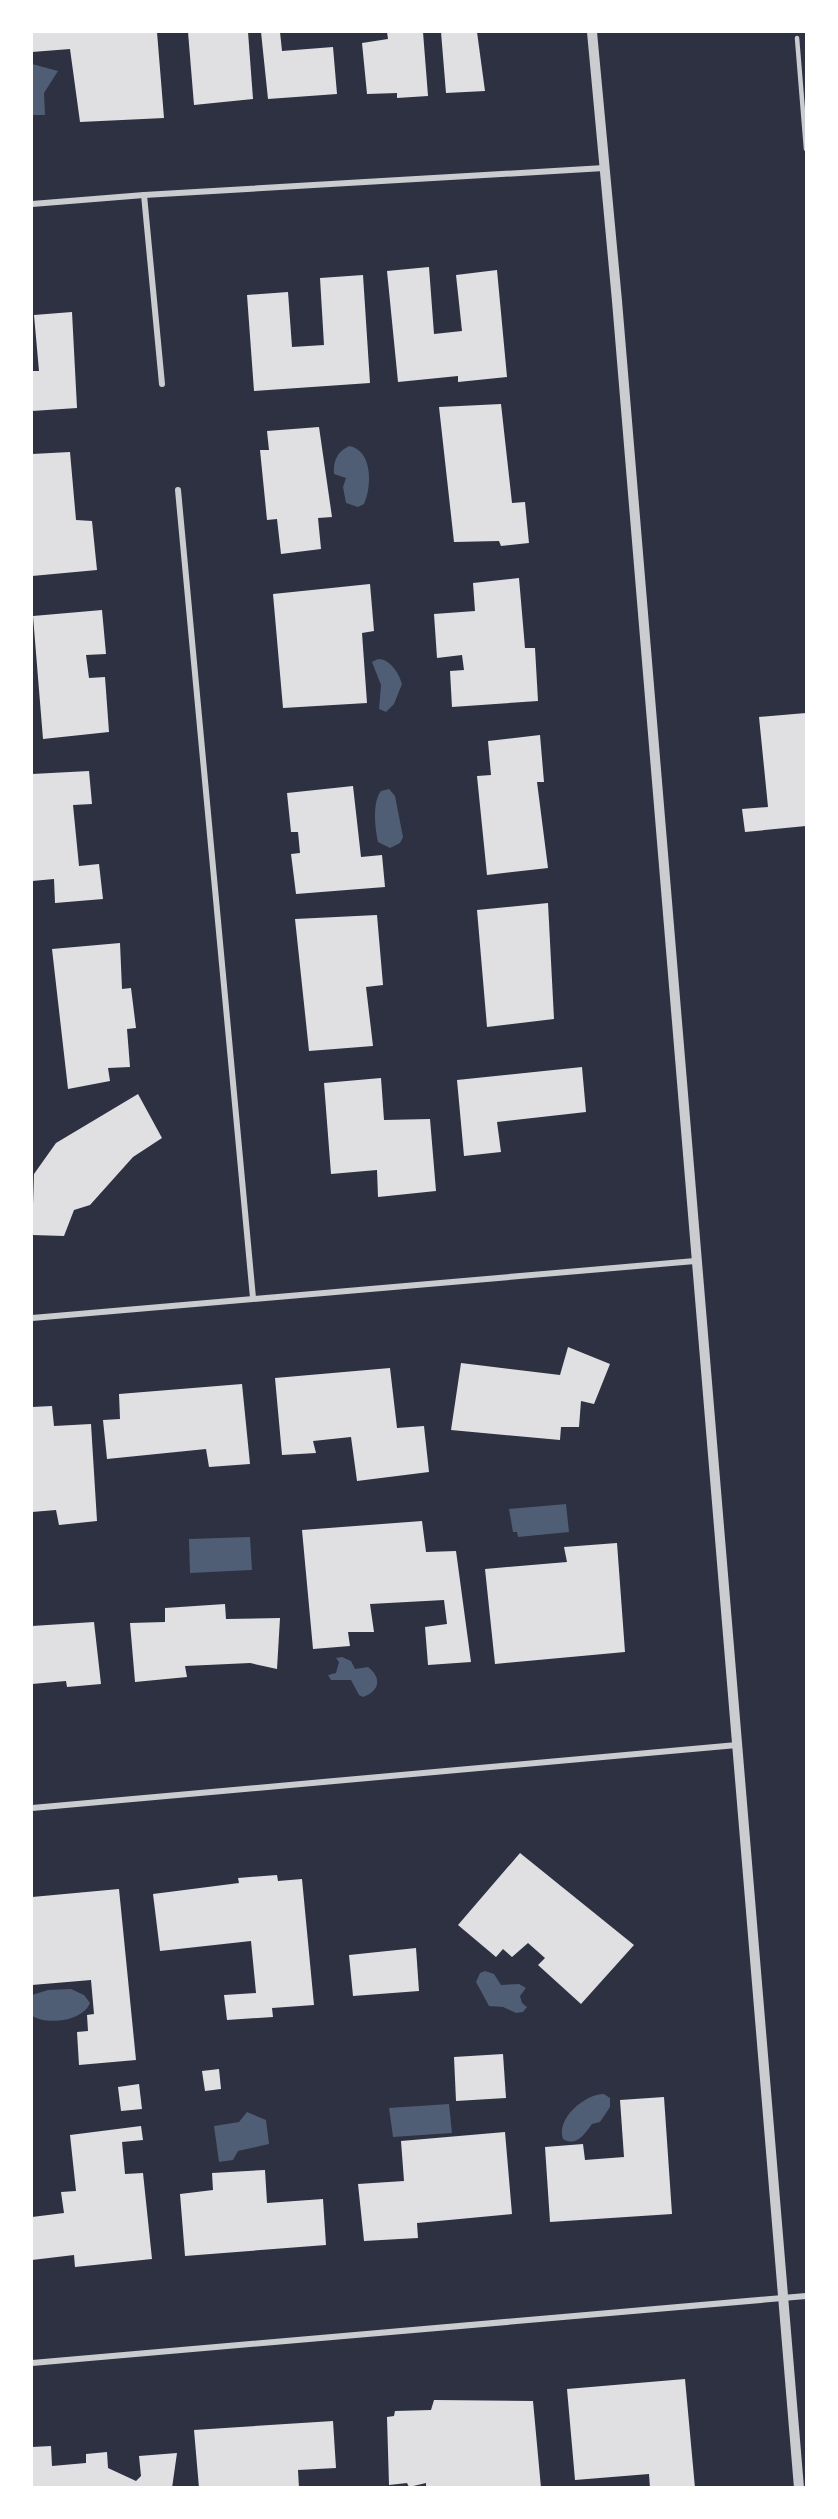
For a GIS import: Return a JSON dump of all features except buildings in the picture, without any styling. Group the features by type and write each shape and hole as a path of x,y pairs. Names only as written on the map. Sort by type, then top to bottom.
{"street":[{"path":"592,32 799,2487"},
{"path":"32,204 144,195 604,168"},
{"path":"144,195 162,384"},
{"path":"178,490 253,1298"},
{"path":"32,1318 695,1261"},
{"path":"32,1808 737,1745"},
{"path":"32,2363 807,2296"}],"lane":[{"path":"797,38 807,149"}],"water":[{"path":"32,64 58,71 44,93 45,115 32,115"},
{"path":"349,446 363,454 368,470 367,497 364,504 358,507 346,503 343,487 346,478 334,474 337,457"},
{"path":"378,659 386,661 393,667 402,684 394,704 386,712 379,709 381,685 372,662"},
{"path":"389,789 395,796 403,837 400,843 390,848 378,842 375,816 378,796 381,791"},
{"path":"566,1504 569,1532 518,1537 517,1532 513,1532 509,1509"},
{"path":"250,1537 252,1570 190,1573 189,1539"},
{"path":"342,1657 351,1661 355,1669 368,1667 373,1671 377,1684 373,1691 363,1697 359,1695 351,1680 331,1680 328,1675 336,1673 339,1662 336,1658"},
{"path":"485,1971 494,1974 501,1985 519,1984 526,1988 520,1996 522,2003 527,2007 523,2012 516,2013 503,2007 489,2006 476,1982 480,1973"},
{"path":"71,1989 84,1995 90,2003 80,2014 55,2021 32,2016 32,1995 48,1990"},
{"path":"604,2094 610,2098 610,2107 600,2122 592,2124 576,2141 563,2139 564,2123 574,2109 589,2098"},
{"path":"449,2104 452,2133 393,2137 389,2108"},
{"path":"247,2112 266,2120 269,2144 238,2151 233,2160 219,2162 214,2126 239,2122"}]}
